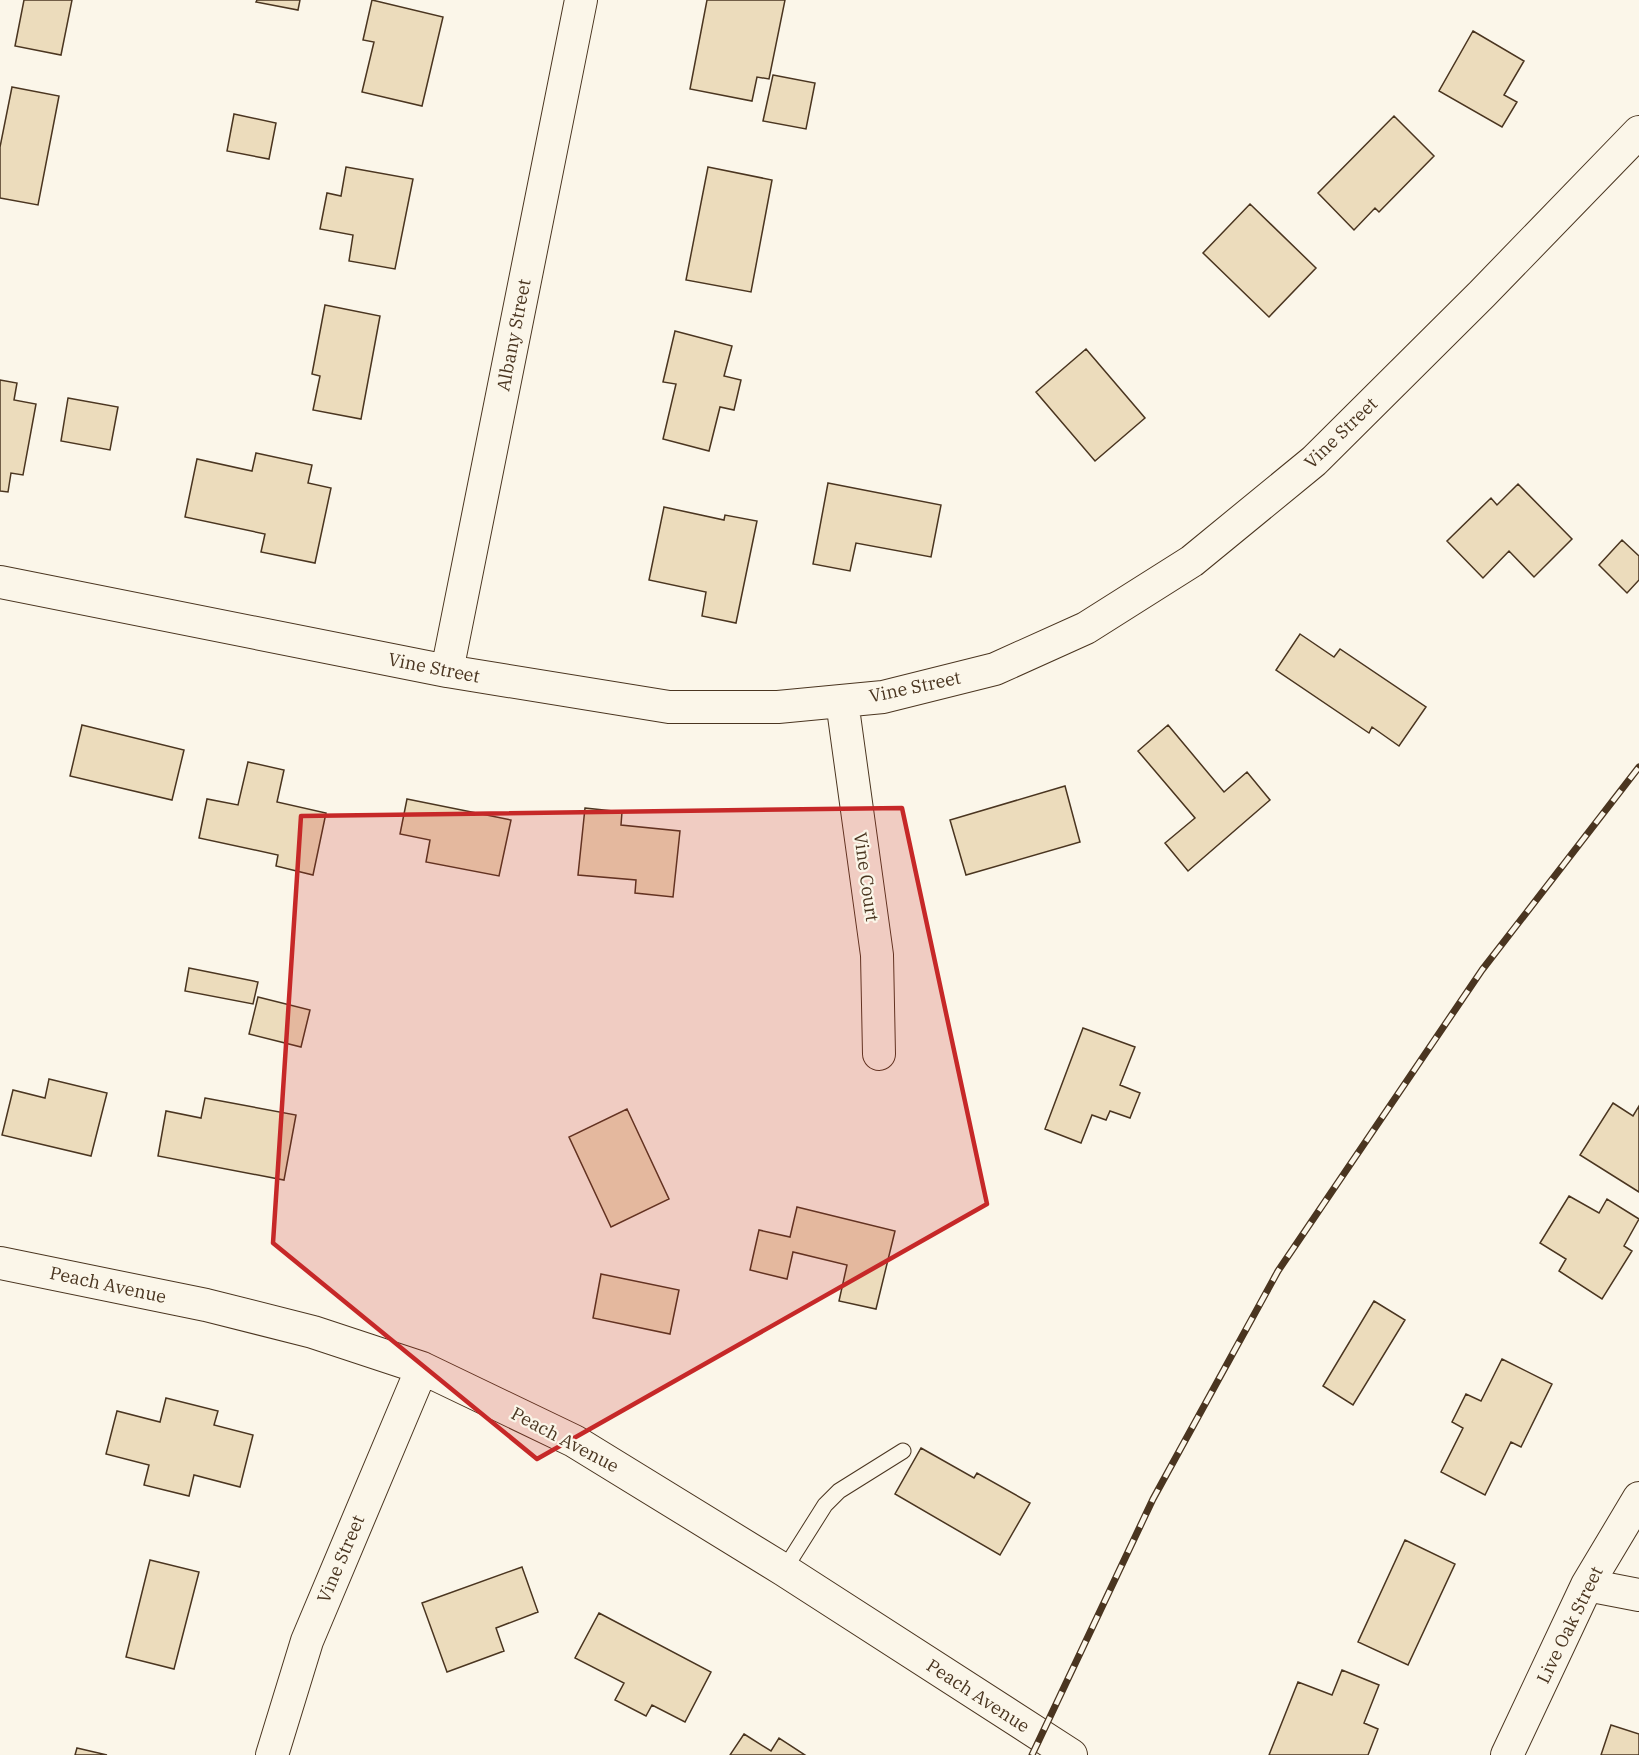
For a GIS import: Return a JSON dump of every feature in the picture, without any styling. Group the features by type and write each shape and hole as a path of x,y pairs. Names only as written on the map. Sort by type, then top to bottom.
{"street":[{"name":"Albany Street","path":"447,671 581,0"},
{"name":"Vine Street","path":"0,582 447,671 669,707 778,707 883,697 994,669 1086,628 1192,561 1314,461 1482,294 1639,132"},
{"name":"Vine Court","path":"842,701 877,955 879,1054"},
{"name":"Peach Avenue","path":"0,1263 206,1305 281,1324 422,1368 574,1441 784,1570 1071,1755"},
{"name":"Vine Street","path":"272,1755 307,1641 422,1368"},
{"name":"Live Oak Street","path":"1507,1755 1587,1585 1639,1498"},
{"path":"1587,1585 1639,1595"}],"lane":[{"path":"784,1570 825,1505 839,1491 903,1451"}],"highlighted area":[{"path":"902,808 987,1204 537,1459 273,1243 301,816"}],"building":[{"path":"24,0 72,0 61,55 15,46"},
{"path":"257,0 300,0 298,10 256,2"},
{"path":"372,0 443,17 422,106 362,92 374,42 363,40"},
{"path":"707,0 785,0 769,79 757,77 752,101 690,89"},
{"path":"1473,31 1524,61 1504,95 1517,102 1502,127 1439,91"},
{"path":"773,75 815,83 806,129 763,121"},
{"path":"12,87 59,96 38,205 0,198 0,147"},
{"path":"234,114 276,123 269,159 227,151"},
{"path":"1394,116 1434,156 1379,212 1375,208 1354,230 1318,193"},
{"path":"346,167 413,179 395,269 349,261 353,235 320,229 327,193 341,196"},
{"path":"708,167 772,180 751,292 686,280"},
{"path":"1250,204 1316,268 1269,317 1203,253"},
{"path":"325,305 380,316 361,419 313,410 320,376 312,374"},
{"path":"675,331 732,346 724,376 741,380 734,410 720,407 709,451 663,439 676,384 663,382"},
{"path":"1086,349 1145,418 1095,461 1036,392"},
{"path":"0,380 17,383 14,400 36,404 23,475 11,473 8,492 0,491"},
{"path":"68,398 118,407 110,450 61,441"},
{"path":"256,453 312,465 308,483 331,488 315,563 261,552 265,534 185,517 197,459 252,471"},
{"path":"828,483 941,505 931,557 856,543 850,571 813,564"},
{"path":"1518,484 1572,539 1534,577 1509,551 1483,578 1447,541 1491,498 1497,505"},
{"path":"664,507 724,520 725,515 757,521 736,623 702,616 706,592 649,580"},
{"path":"1622,540 1639,556 1639,580 1627,593 1599,565"},
{"path":"1300,634 1334,657 1340,649 1426,707 1399,746 1372,727 1369,733 1276,670"},
{"path":"82,725 184,750 172,800 70,776"},
{"path":"1168,725 1224,792 1247,772 1270,800 1188,871 1165,843 1195,818 1138,751"},
{"path":"248,762 284,770 277,802 326,813 313,875 276,866 278,855 199,838 207,799 238,805"},
{"path":"1065,786 1080,842 966,875 950,820"},
{"path":"407,799 511,820 499,876 426,862 430,840 400,834"},
{"path":"585,808 622,812 621,825 680,831 673,897 635,893 636,880 578,875"},
{"path":"189,968 258,982 253,1004 185,991"},
{"path":"258,997 310,1010 301,1047 249,1034"},
{"path":"1083,1028 1135,1047 1120,1085 1140,1093 1130,1118 1110,1111 1106,1120 1092,1115 1081,1143 1045,1129"},
{"path":"49,1079 107,1093 91,1156 2,1135 13,1090 45,1098"},
{"path":"205,1098 296,1115 284,1180 158,1156 166,1111 201,1118"},
{"path":"1613,1103 1633,1116 1639,1106 1639,1192 1580,1155"},
{"path":"627,1109 669,1199 611,1227 569,1137"},
{"path":"1569,1196 1599,1213 1607,1199 1639,1219 1624,1246 1632,1251 1602,1299 1559,1271 1566,1259 1540,1243"},
{"path":"797,1207 895,1231 876,1309 839,1301 847,1265 793,1252 787,1279 750,1270 759,1230 790,1237"},
{"path":"601,1274 679,1290 670,1334 593,1318"},
{"path":"1374,1301 1405,1320 1353,1405 1323,1386"},
{"path":"1502,1359 1552,1384 1521,1447 1511,1442 1485,1495 1441,1472 1463,1428 1452,1422 1466,1394 1481,1401"},
{"path":"166,1398 218,1411 214,1425 253,1435 240,1487 194,1475 189,1496 144,1485 149,1465 106,1454 117,1411 160,1422"},
{"path":"921,1448 974,1478 977,1473 1030,1503 1000,1555 895,1494"},
{"path":"1405,1540 1455,1564 1408,1665 1358,1642"},
{"path":"150,1560 199,1572 174,1669 126,1657"},
{"path":"522,1567 538,1612 496,1628 504,1651 447,1672 422,1603"},
{"path":"599,1613 711,1672 685,1722 652,1705 646,1716 615,1700 624,1683 575,1658"},
{"path":"1342,1670 1379,1685 1364,1723 1378,1729 1368,1755 1269,1755 1298,1682 1332,1695"},
{"path":"1611,1725 1639,1734 1639,1755 1601,1755"},
{"path":"744,1734 771,1751 779,1738 805,1755 730,1755"},
{"path":"77,1748 107,1755 75,1755"}],"railway":[{"path":"1032,1755 1153,1499 1278,1271 1482,970 1639,767"}]}
